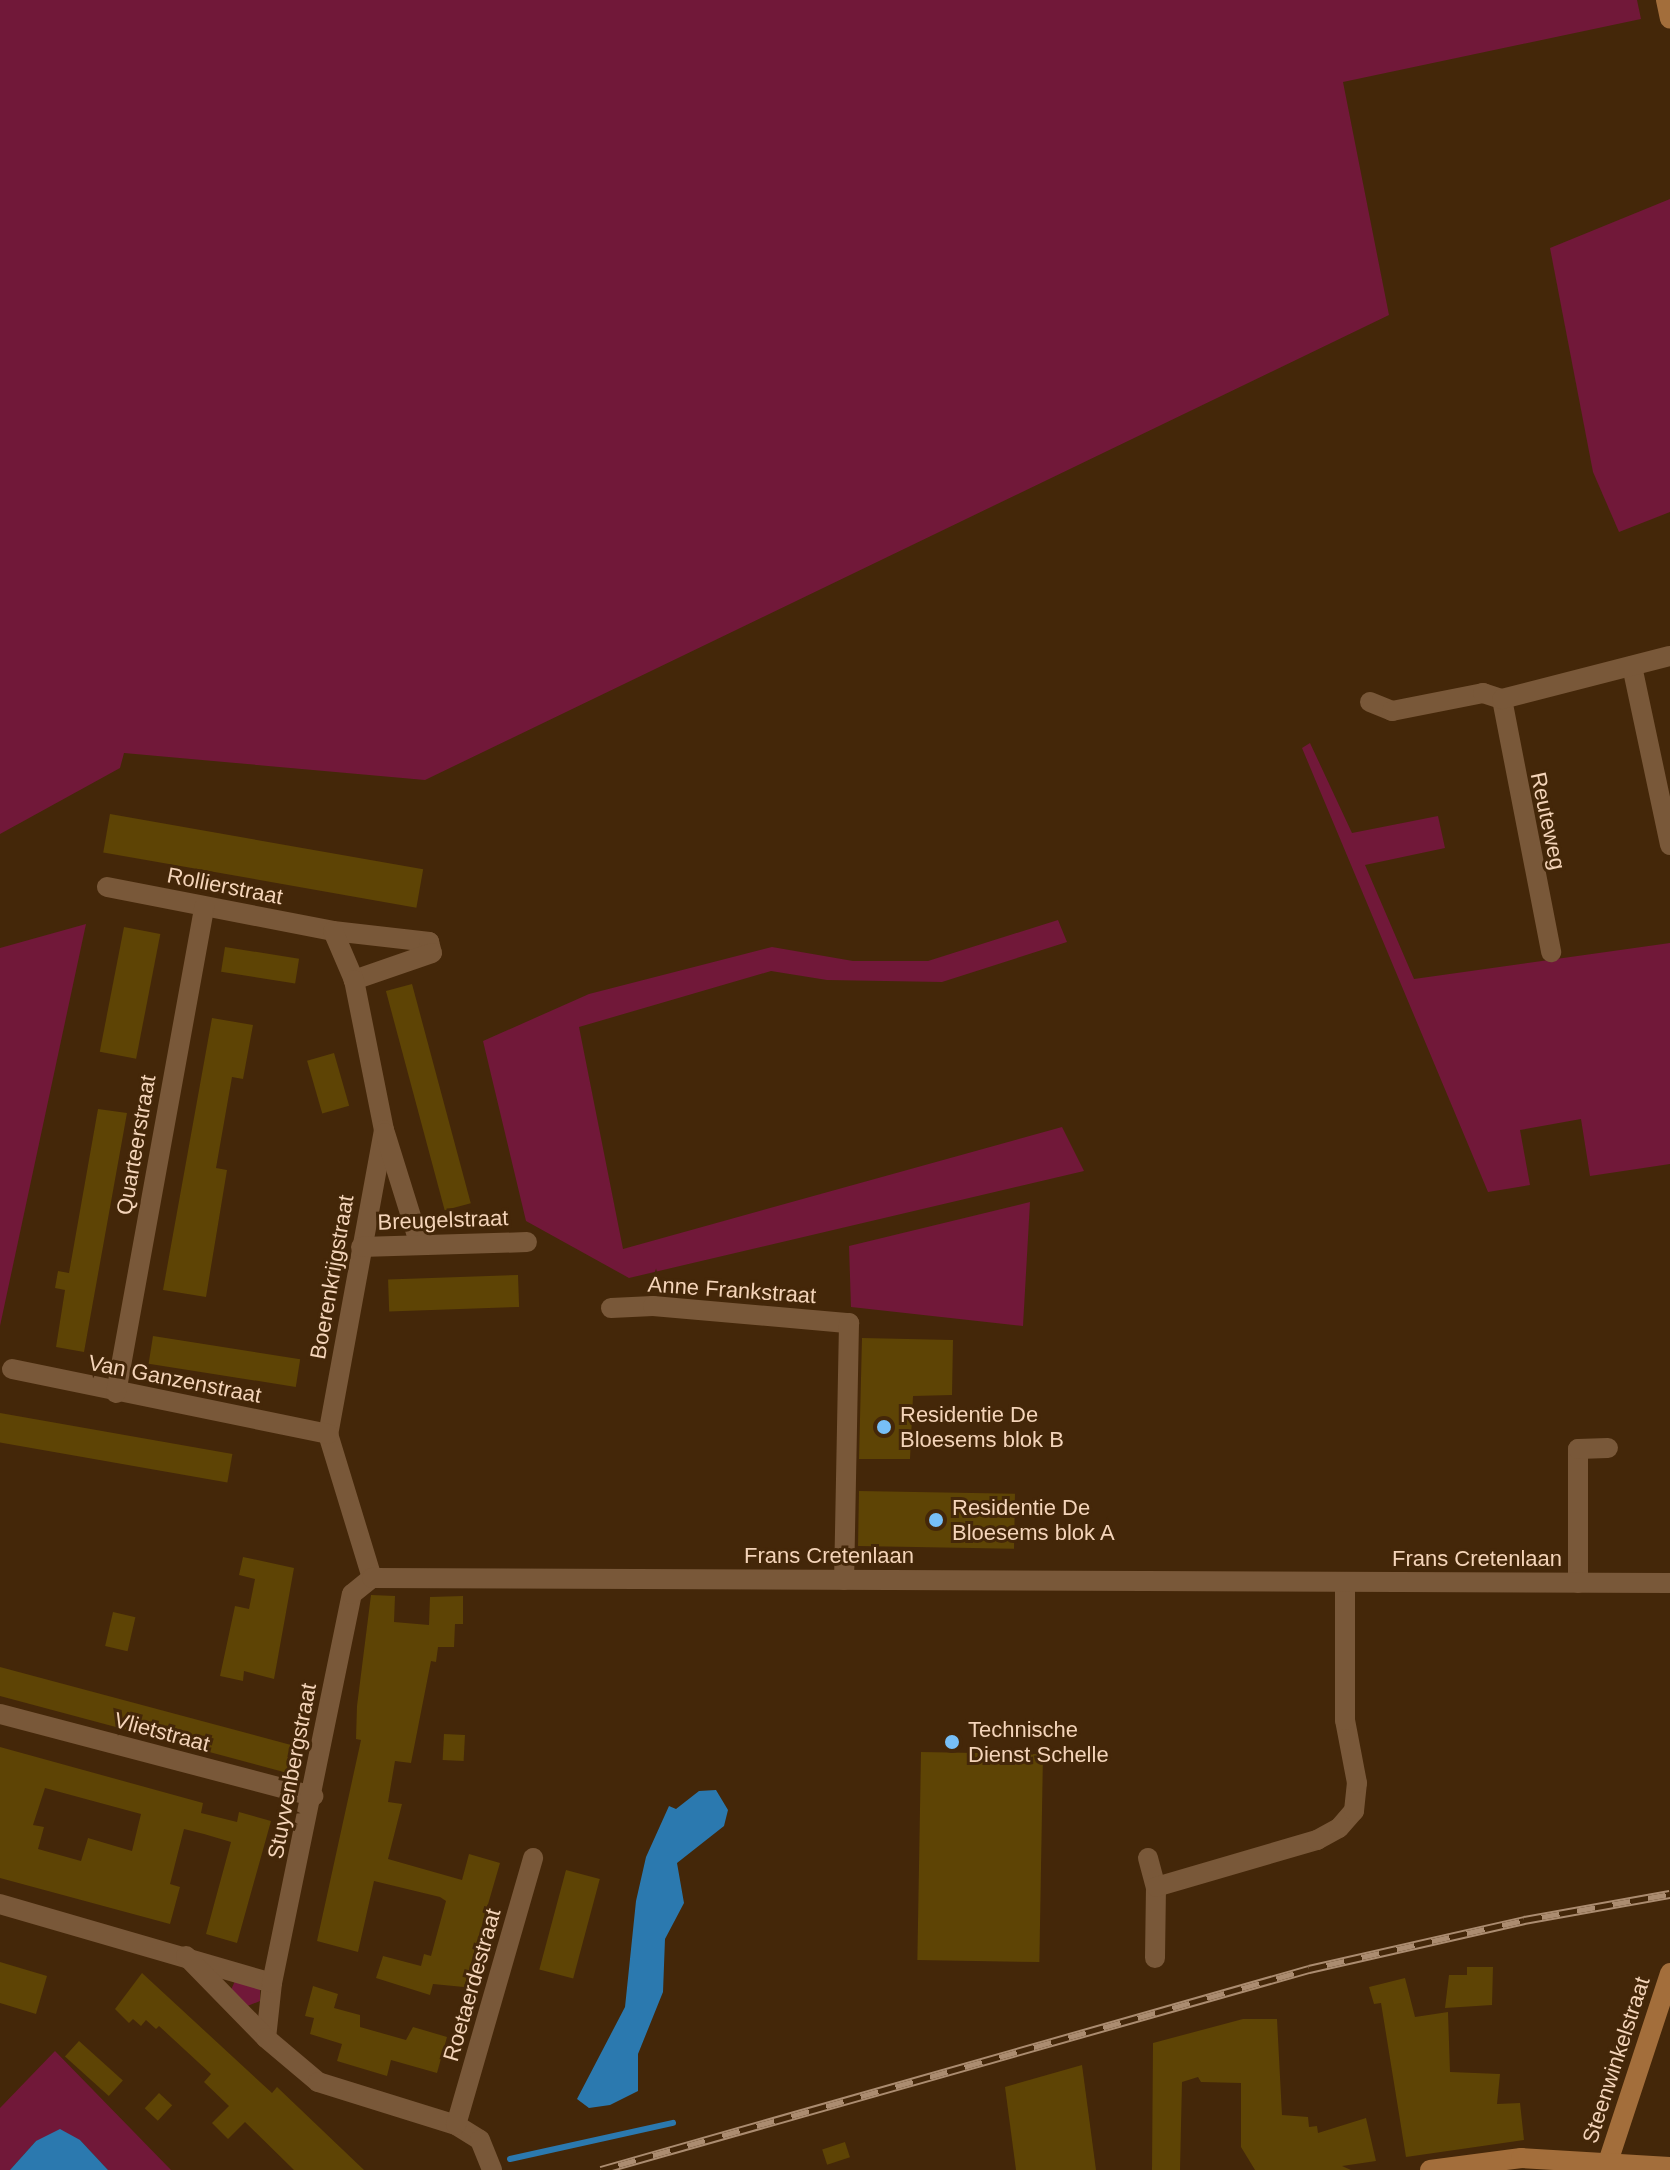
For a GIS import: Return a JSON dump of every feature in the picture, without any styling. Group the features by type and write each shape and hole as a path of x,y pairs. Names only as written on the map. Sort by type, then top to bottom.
{"street":[{"path":"1666,0 1670,19"},
{"path":"1370,702 1392,711 1483,693 1502,699 1670,656"},
{"path":"1632,666 1670,845"},
{"name":"Reuteweg","path":"1502,699 1551,952"},
{"name":"Rollierstraat","path":"107,887 333,931 429,942 432,953 354,980"},
{"name":"Quarteerstraat","path":"116,1393 204,907"},
{"name":"Boerenkrijgstraat","path":"333,931 354,980 384,1130 328,1434 372,1578"},
{"path":"384,1130 419,1242"},
{"name":"Breugelstraat","path":"361,1247 419,1242 527,1242"},
{"name":"Anne Frankstraat","path":"611,1308 653,1306 849,1323 844,1580"},
{"name":"Van Ganzenstraat","path":"12,1369 116,1393 328,1434"},
{"path":"1578,1583 1578,1449 1608,1448"},
{"name":"Frans Cretenlaan","path":"372,1578 1670,1583"},
{"name":"Stuyvenbergstraat","path":"266,2038 272,1983 313,1796 352,1594 372,1578"},
{"path":"1156,1887 1317,1840 1339,1828 1354,1811 1357,1783 1345,1720 1345,1583"},
{"name":"Vlietstraat","path":"0,1714 313,1796"},
{"name":"Roetaerdestraat","path":"456,2125 533,1858"},
{"path":"1148,1858 1156,1887 1155,1958"},
{"path":"0,1904 272,1983"},
{"path":"186,1956 266,2038 318,2082 456,2125 480,2140 492,2170"},
{"name":"Steenwinkelstraat","path":"1608,2162 1670,1973"},
{"path":"1430,2170 1521,2158 1670,2167"}],"shaded area":[{"path":"0,0 1637,0 1641,19 1343,82 1389,315 425,780 124,753 120,768 0,834"},
{"path":"1670,199 1670,512 1619,532 1593,472 1550,248"},
{"path":"1310,743 1352,833 1438,816 1445,848 1365,865 1414,979 1670,943 1670,1164 1590,1176 1581,1119 1520,1130 1530,1185 1488,1192 1302,748"},
{"path":"1058,920 1067,942 942,982 827,980 771,971 579,1027 623,1249 1062,1127 1084,1171 629,1278 526,1221 483,1041 589,994 772,947 853,961 928,961"},
{"path":"86,924 0,1326 0,948"},
{"path":"1030,1202 1023,1326 851,1307 849,1246"},
{"path":"235,1981 260,1988 260,2001 245,2007 230,1992"},
{"path":"55,2051 171,2170 108,2170 80,2140 36,2141 10,2170 0,2170 0,2108"}],"water":[{"path":"716,1790 728,1810 724,1826 677,1863 684,1903 665,1939 663,1992 638,2054 638,2091 610,2105 589,2108 577,2099 625,2007 636,1901 646,1857 669,1806 676,1809 699,1791"},
{"path":"60,2129 80,2140 108,2170 10,2170 36,2141"}],"building":[{"path":"110,814 423,869 416,908 103,852"},
{"path":"124,927 160,934 136,1059 100,1052"},
{"path":"225,947 299,959 295,983 221,972"},
{"path":"412,984 471,1203 445,1210 386,991"},
{"path":"212,1018 253,1025 243,1079 232,1077 216,1168 227,1170 206,1297 163,1290"},
{"path":"334,1053 349,1106 322,1114 307,1061"},
{"path":"98,1109 127,1113 84,1352 56,1347 65,1290 55,1288 58,1271 69,1273"},
{"path":"518,1275 519,1307 389,1312 388,1280"},
{"path":"153,1336 300,1359 296,1387 149,1364"},
{"name":"Residentie De Bloesems blok B","path":"862,1338 953,1340 952,1395 913,1396 910,1459 859,1459"},
{"path":"0,1413 232,1454 227,1483 0,1442"},
{"name":"Residentie De Bloesems blok A","path":"859,1491 1015,1494 1014,1549 858,1546"},
{"path":"243,1557 294,1568 274,1679 244,1671 243,1681 220,1676 235,1606 249,1609 255,1579 239,1575"},
{"path":"371,1595 395,1596 394,1622 429,1625 430,1597 463,1596 463,1624 455,1624 454,1647 438,1647 436,1662 431,1661 411,1763 395,1761 388,1802 402,1804 388,1859 462,1880 469,1854 500,1863 464,1987 433,1984 430,1995 376,1978 383,1956 421,1966 424,1954 431,1956 446,1901 440,1897 374,1881 358,1952 317,1941 361,1740 356,1739 357,1706"},
{"path":"113,1612 135,1617 128,1651 105,1646"},
{"path":"0,1667 298,1747 291,1774 0,1696"},
{"path":"444,1734 465,1735 464,1761 443,1760"},
{"path":"0,1747 203,1803 201,1813 237,1822 239,1812 271,1821 237,1943 206,1934 231,1842 204,1834 184,1829 170,1884 180,1887 170,1924 0,1878","holes":["45,1788 141,1814 132,1851 88,1838 81,1861 38,1849 44,1827 33,1825"]},
{"path":"921,1752 1043,1754 1039,1962 917,1960"},
{"path":"566,1870 600,1879 573,1979 539,1969"},
{"path":"0,1962 47,1976 36,2014 0,2003"},
{"path":"1467,1967 1493,1967 1492,2005 1445,2008 1449,1975 1467,1975"},
{"path":"142,1973 272,2093 277,2087 364,2170 294,2170 245,2122 228,2139 212,2123 229,2106 204,2082 211,2074 159,2026 156,2029 146,2020 141,2026 133,2019 129,2023 115,2009"},
{"path":"1405,1978 1415,2017 1448,2012 1450,2072 1500,2074 1497,2104 1520,2103 1524,2140 1406,2157 1381,2003 1374,2004 1369,1987"},
{"path":"313,1986 338,1994 334,2008 360,2015 360,2027 406,2040 413,2027 447,2037 437,2073 391,2060 387,2076 337,2061 342,2044 310,2034 314,2018 305,2016"},
{"path":"1243,2019 1277,2019 1282,2115 1308,2117 1309,2127 1317,2126 1318,2133 1366,2118 1376,2161 1342,2166 1351,2170 1255,2170 1241,2147 1241,2083 1201,2082 1198,2077 1182,2082 1180,2170 1152,2170 1153,2043"},
{"path":"79,2041 123,2080 109,2096 65,2057"},
{"path":"1082,2065 1096,2170 1016,2170 1005,2087"},
{"path":"159,2093 172,2105 158,2121 145,2108"},
{"path":"845,2142 850,2157 827,2165 822,2149"}],"waterway":[{"path":"510,2159 673,2123"}],"railway":[{"path":"601,2170 1309,1969 1524,1920 1670,1894"}],"place":[{"name":"Residentie De Bloesems blok B","path":"884,1427"},
{"name":"Residentie De Bloesems blok A","path":"936,1520"},
{"name":"Technische Dienst Schelle","path":"952,1742"}]}
